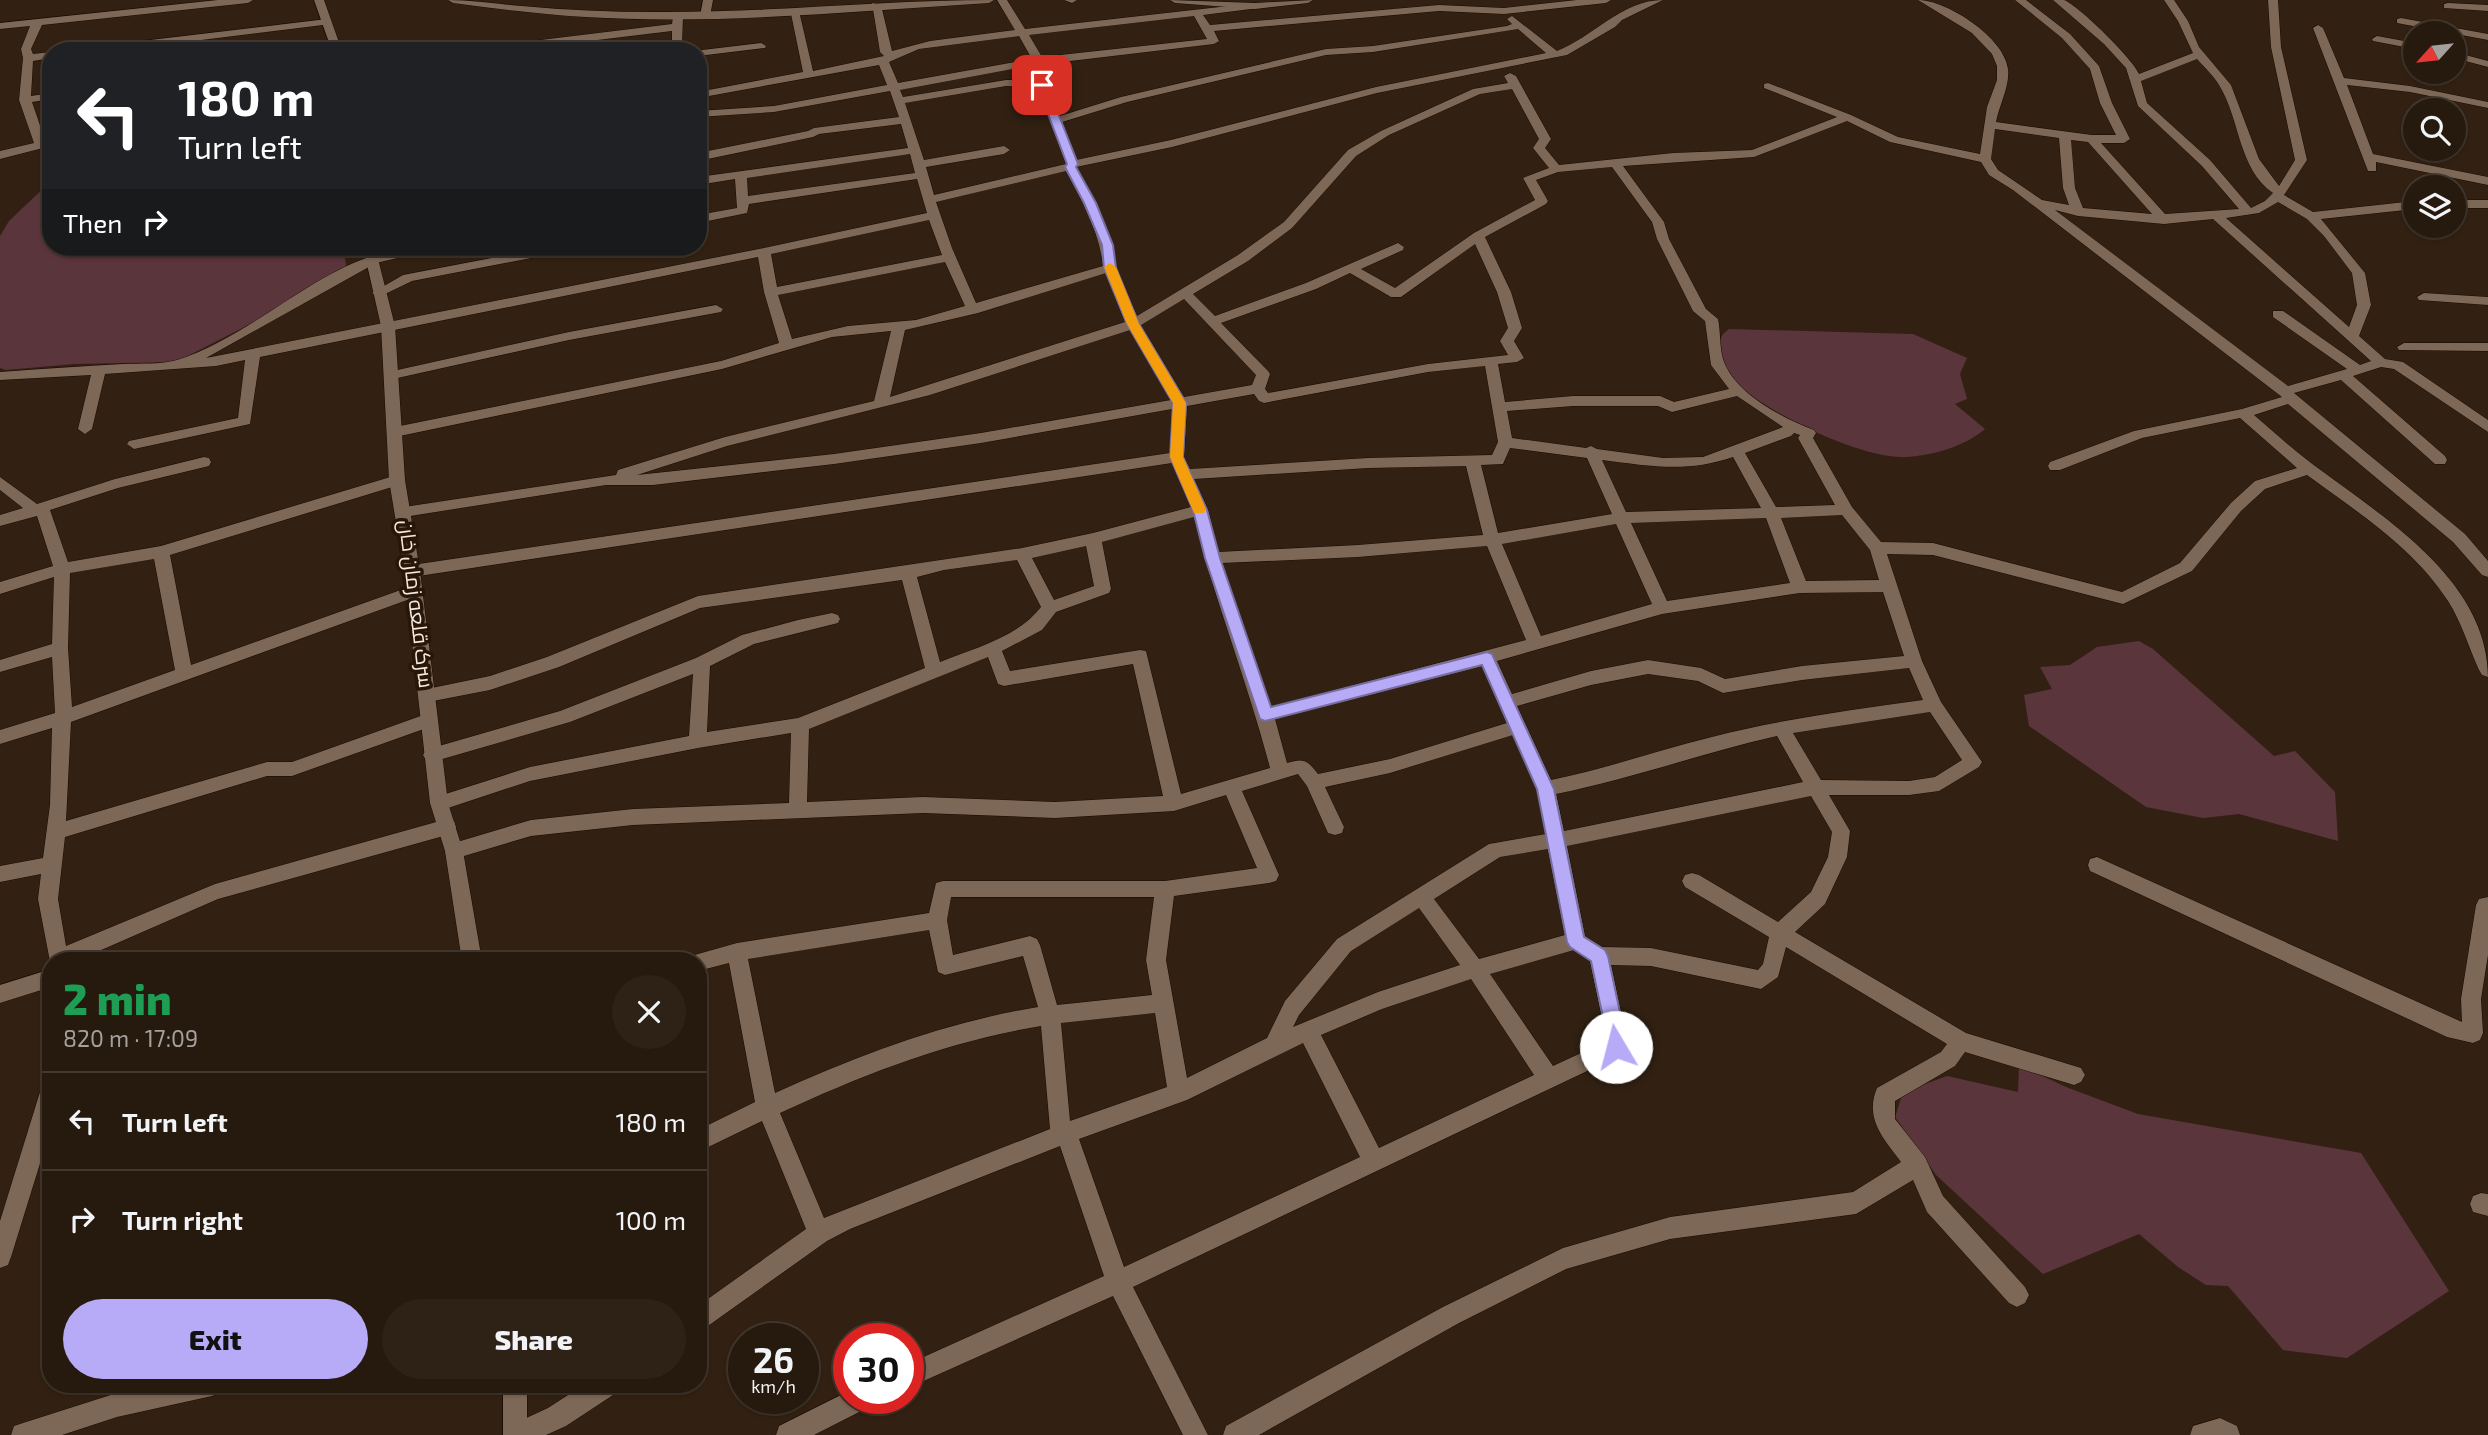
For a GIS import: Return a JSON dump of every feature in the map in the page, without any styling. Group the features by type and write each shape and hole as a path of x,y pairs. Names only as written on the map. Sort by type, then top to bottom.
{"street":[{"path":"0,26 248,0"},
{"path":"319,0 334,42"},
{"path":"453,0 677,22"},
{"path":"705,16 708,0"},
{"path":"538,42 705,16 868,4 986,0"},
{"path":"1002,0 1039,61 1042,85 1071,165 1107,245 1110,268 1133,324 1180,403 1177,457 1200,510 1212,558 1265,715 1280,771"},
{"path":"1175,0 1255,6"},
{"path":"707,93 808,76 887,58 914,48 1021,31 1308,0"},
{"path":"1206,29 1439,8 1504,11 1606,0"},
{"path":"930,200 1172,143 1376,90 1555,55 1586,40 1618,18 1658,0"},
{"path":"1923,0 1970,26 1990,43 2001,62 2004,79 1995,101 1985,159 1993,172 2017,187 2288,395 2459,538 2488,570"},
{"path":"1990,125 2092,139 2124,139 2106,103 2095,68 2066,36 2020,0"},
{"path":"2058,0 2108,42 2130,67 2142,104 2206,163 2248,212"},
{"path":"2169,0 2200,54 2225,85 2253,159 2271,186 2278,194 2311,216 2328,233 2358,273 2364,305 2351,338"},
{"path":"2033,201 2077,212 2164,220 2248,212 2269,205 2301,160 2276,47 2273,0"},
{"path":"868,4 916,150 934,215 973,310"},
{"path":"2448,6 2488,8"},
{"path":"794,11 808,76"},
{"path":"1504,11 1555,55"},
{"path":"707,113 775,108 1039,61 1214,41 1197,13"},
{"path":"2401,21 2488,37"},
{"path":"159,42 327,22"},
{"path":"677,22 677,42"},
{"path":"37,23 26,49 28,58 25,100 42,136"},
{"path":"1055,121 1125,99 1326,52 1373,49 1509,29 1519,25"},
{"path":"2318,28 2355,117 2370,163 2488,181"},
{"path":"2377,39 2403,44"},
{"path":"707,52 761,46"},
{"path":"2136,79 2200,54"},
{"path":"28,58 42,56"},
{"path":"2466,58 2488,64"},
{"path":"1504,64 1533,112 1545,139 1539,148 1556,169"},
{"path":"2338,81 2410,89 2488,105"},
{"path":"898,101 1006,83 1042,85"},
{"path":"404,512 606,480 724,442 793,427 925,392 1133,324 1243,258 1288,225 1352,153 1385,133 1477,91 1515,85"},
{"path":"1768,86 1847,117 1894,140 1985,159"},
{"path":"25,100 42,97"},
{"path":"1352,269 1396,294 1478,236 1542,201 1528,178 1556,169 1673,157 1754,153 1847,117"},
{"path":"707,154 813,134 814,131 905,120"},
{"path":"2065,135 2069,188 2077,212"},
{"path":"2092,139 2164,220"},
{"path":"0,155 42,145"},
{"path":"707,180 916,150"},
{"path":"742,201 921,170 1004,150"},
{"path":"1274,1045 1292,1008 1344,944 1496,850 1553,838 1609,831 1817,787 1909,788 1939,784 1973,762 1934,705 1914,661 1877,548 1846,510 1805,438 1809,433 1792,426 1739,391 1721,370 1714,352 1716,336 1711,319 1700,311 1663,239 1658,222 1616,164"},
{"path":"707,217 743,209 741,174"},
{"path":"2466,204 2488,204"},
{"path":"2311,216 2403,206"},
{"path":"0,376 216,362 764,252 934,215"},
{"path":"2217,216 2381,363"},
{"path":"1258,389 1264,398 1429,368 1517,358 1507,341 1515,328 1504,292 1478,236"},
{"path":"1213,321 1352,269 1398,247"},
{"path":"764,252 771,292 786,344"},
{"path":"176,365 215,350 366,256"},
{"name":"سرک قلعه زمان خان","path":"372,256 388,326 393,375 397,480 415,592 428,695 432,755 439,803 454,851 471,952"},
{"path":"379,293 408,278 522,256"},
{"path":"771,292 949,257"},
{"path":"395,432 722,365 767,354 786,344 849,330 899,328 973,310 1110,268"},
{"path":"1186,293 1263,374 1258,389"},
{"path":"2424,297 2488,301"},
{"path":"393,375 569,336 716,309"},
{"path":"2278,314 2351,373 2440,460"},
{"path":"881,403 899,328"},
{"path":"2404,347 2488,347"},
{"path":"134,444 246,421 253,354"},
{"path":"1186,474 1368,463 1498,460 1505,442 1491,362"},
{"path":"2055,466 2139,434 2243,413 2381,363 2398,365 2488,427"},
{"path":"85,429 99,370"},
{"path":"606,480 653,480 834,459 981,438 1258,389"},
{"path":"1501,407 1573,401 1660,401 1672,407 1739,391"},
{"path":"2243,413 2309,469 2377,519 2422,559 2455,598 2488,670"},
{"path":"1505,442 1591,451 1663,463 1704,462 1786,433 1792,426"},
{"path":"1591,451 1662,608"},
{"path":"1737,451 1771,512 1800,587"},
{"path":"412,571 1177,457"},
{"path":"0,521 115,484 204,462"},
{"path":"1473,462 1492,540 1535,642"},
{"path":"1877,548 1933,549 2123,598 2186,567 2236,507 2260,485 2309,469"},
{"path":"0,588 62,569 162,552 397,480"},
{"path":"0,482 35,510 43,512 62,569 60,648 64,717 61,724 48,899 54,952"},
{"path":"428,695 490,683 553,662 698,602 1022,554 1093,539 1200,510"},
{"path":"1212,558 1358,551 1492,540 1619,518 1846,510"},
{"path":"439,803 530,774 698,741 800,725 934,673 1036,626 1050,608 1103,589 1093,539"},
{"path":"162,552 184,675"},
{"path":"1022,554 1050,608"},
{"path":"908,573 934,673"},
{"path":"1265,715 1487,658 1535,642 1662,608 1800,587 1888,586"},
{"path":"0,737 64,717 415,592"},
{"path":"432,755 564,717 702,663 719,650 757,635 832,619"},
{"path":"0,666 60,648"},
{"path":"993,648 1004,679 1140,656 1174,803"},
{"path":"1487,658 1546,789 1553,838 1576,942 1599,956 1651,957 1761,980 1772,970 1780,934 1819,897 1841,843 1840,831 1781,728"},
{"path":"1507,702 1591,678 1648,667 1701,675 1723,686 1802,673 1914,661"},
{"path":"698,741 702,663"},
{"path":"1546,789 1600,778 1710,744 1781,728 1934,705"},
{"path":"55,832 267,769 292,769 429,720"},
{"path":"798,810 800,725"},
{"path":"1314,782 1390,766 1519,726"},
{"path":"454,851 531,828 632,817 950,805 1055,810 1174,803 1302,766 1314,782 1335,827"},
{"path":"1196,1435 1118,1282 1063,1134 1051,1014 1030,945 945,966 937,920 943,888 1165,889 1269,875 1231,786"},
{"path":"85,952 215,892 447,827"},
{"path":"0,874 52,864"},
{"path":"2096,865 2454,1030 2473,1033 2471,999 2487,905"},
{"path":"1692,881 1961,1041 2074,1075"},
{"path":"1165,889 1156,960 1179,1093"},
{"path":"1421,896 1475,969 1550,1080"},
{"path":"707,960 737,952 937,920"},
{"path":"707,1314 819,1233 918,1190 1179,1093 1274,1045 1378,1001 1475,969 1576,942"},
{"path":"737,952 768,1107 819,1233"},
{"path":"924,1369 1118,1282 1616,1047 1599,956"},
{"path":"0,994 42,973"},
{"path":"707,1137 863,1066 974,1030 1051,1014 1164,1003"},
{"path":"1308,1031 1373,1160"},
{"path":"1961,1041 1948,1059 1885,1095 1884,1122 1917,1165 1935,1205 2017,1295"},
{"path":"0,1257 42,1121"},
{"path":"1235,1435 1451,1315 1563,1259 1670,1228 1856,1203 1917,1165"},
{"path":"23,1435 117,1405 171,1393"},
{"path":"515,1393 517,1435 557,1417 593,1393"},
{"path":"788,1435 833,1412"},
{"path":"2202,1435 2220,1430 2228,1435"}],"shaded area":[{"path":"42,190 42,256 344,256 346,265 340,272 258,320 176,362 74,364 6,370 0,368 0,236 9,221"},
{"path":"1729,329 1913,334 1967,358 1960,374 1967,399 1955,404 1985,429 1958,445 1937,452 1905,457 1862,450 1837,441 1764,404 1730,377 1716,348 1723,334"},
{"path":"2139,641 2153,649 2274,756 2295,751 2335,792 2338,841 2239,814 2203,818 2146,807 2029,726 2024,695 2052,689 2040,667 2070,665 2097,647"},
{"path":"2019,1065 2066,1087 2138,1114 2361,1153 2449,1291 2347,1358 2283,1350 2228,1286 2206,1285 2178,1267 2139,1234 2043,1274 1936,1175 1895,1117 1903,1092 1947,1076 2018,1092"}],"slow traffic":[{"path":"1110,267 1133,324 1180,403 1177,457 1199,509"}],"route":[{"path":"1042,85 1072,164 1070,167 1090,203 1107,245 1110,268 1133,324 1180,403 1177,457 1200,510 1212,558 1265,715 1487,658 1546,789 1553,838 1576,942 1599,956 1616,1047"}]}
